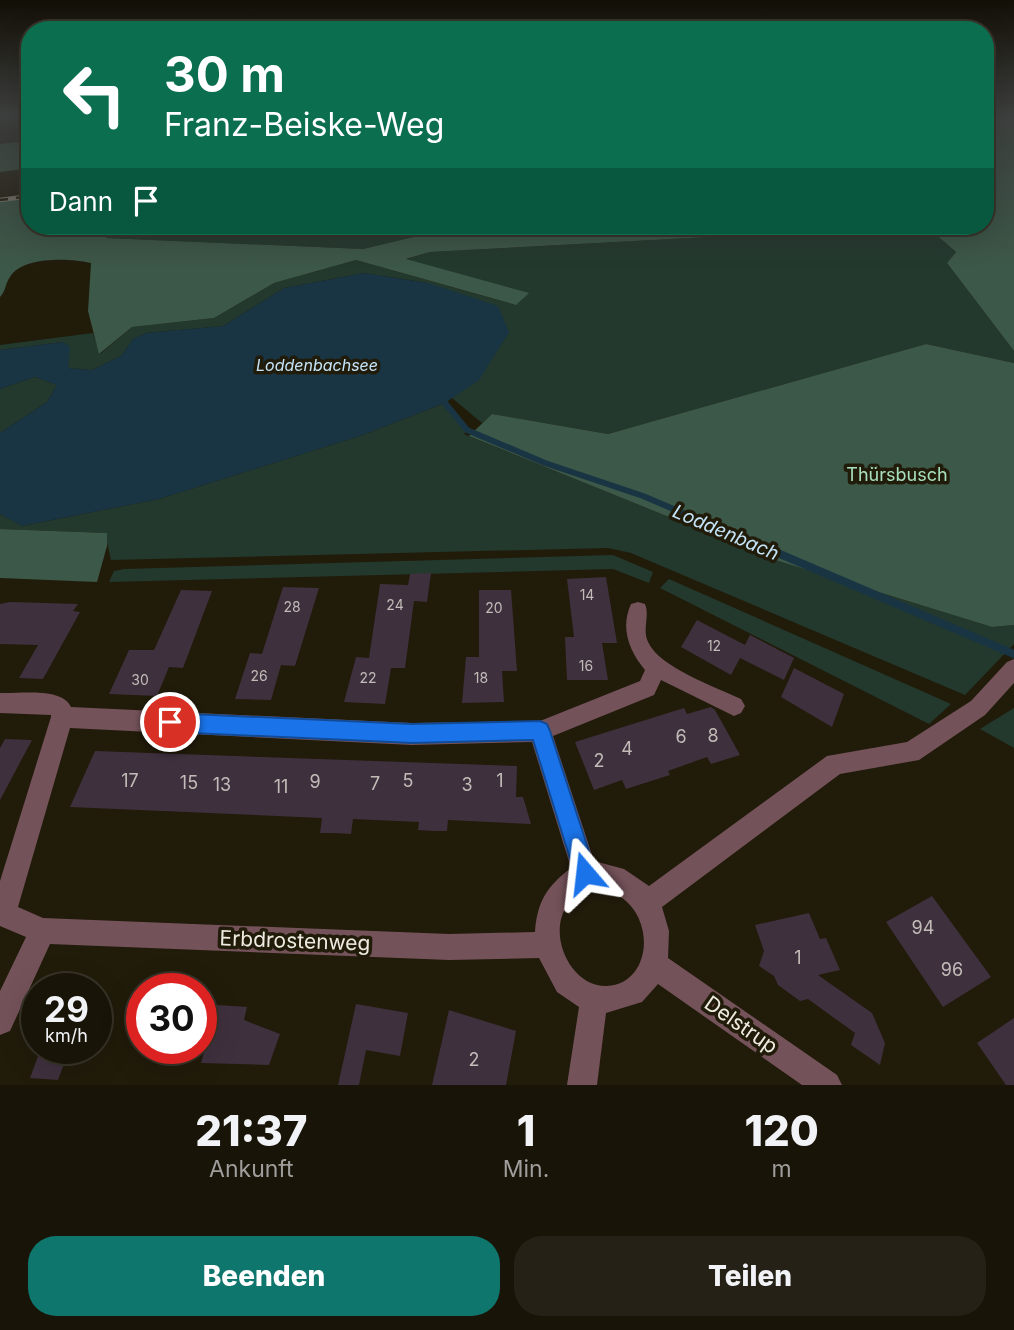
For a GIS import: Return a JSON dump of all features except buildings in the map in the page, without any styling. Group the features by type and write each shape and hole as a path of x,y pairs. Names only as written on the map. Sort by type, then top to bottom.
{"street":[{"path":"638,610 634,625 637,641 645,656 657,667 734,706"},
{"path":"62,717 412,734 540,731 647,688 657,667"},
{"path":"646,903 835,764 911,751 978,708 1014,668"},
{"path":"0,703 55,705 61,709 62,717 1,913"},
{"path":"540,731 585,873"},
{"path":"585,873 607,873 629,884 646,903 657,933 654,965 641,987 620,1000 594,1000 573,989 556,970 547,945 546,921 554,899 567,882 585,873"},
{"name":"Erbdrostenweg","path":"1,913 43,931 449,947 547,945"},
{"path":"0,1021 43,931"},
{"name":"Delstrup","path":"654,965 827,1085"},
{"path":"582,1085 594,1000"}],"green space":[{"path":"0,167 21,167 21,169 0,172"},
{"path":"994,167 1014,167 1014,351 947,263 956,252 936,235 994,235"},
{"path":"21,197 21,235 106,235 106,238 363,249 421,235 746,235 430,252 406,259 529,293 516,305 356,260 274,283 214,318 132,327 99,354 88,311 91,263 48,260 25,265 10,277 0,297 0,200"},
{"path":"105,235 421,235 363,249 105,238"},
{"path":"745,235 936,235 956,252 947,263 1014,351 1014,363 926,344 608,434 492,414 482,423 452,398 479,379 428,283 364,273 284,288 223,326 146,333 133,339 121,356 92,370 68,368 63,342 0,350 0,345 93,333 100,354 132,327 214,318 274,283 356,260 515,305 404,260 430,252"},
{"name":"Thürsbusch","path":"926,344 1014,363 1014,625 992,627 775,560 469,436 492,414 608,434"},
{"path":"35,377 57,385 47,402 0,433 0,389"},
{"path":"445,403 467,430 464,434 775,560 992,627 1014,625 1014,644 965,695 631,553 608,548 111,560 105,533 0,529 0,514 22,526 159,499 360,436"},
{"path":"0,529 107,533 107,546 97,582 0,578"},
{"path":"613,555 653,572 649,583 613,569 109,582 114,571 124,569"},
{"path":"669,579 951,704 929,724 660,588"},
{"path":"1014,708 1014,748 980,729"}],"water":[{"name":"Loddenbachsee","path":"364,273 428,283 498,306 509,332 479,380 445,403 360,436 159,499 22,526 0,514 0,433 47,402 57,385 35,377 0,389 0,350 63,342 70,347 68,368 92,370 121,356 133,339 146,333 223,326 284,288"}],"waterway":[{"name":"Loddenbach","path":"445,403 467,430 545,463 643,496 758,545"},
{"name":"Loddenbach","path":"754,543 1014,654"}],"railway":[{"path":"0,200 21,197"}],"route":[{"path":"170,722 412,734 540,731 585,873"}]}
